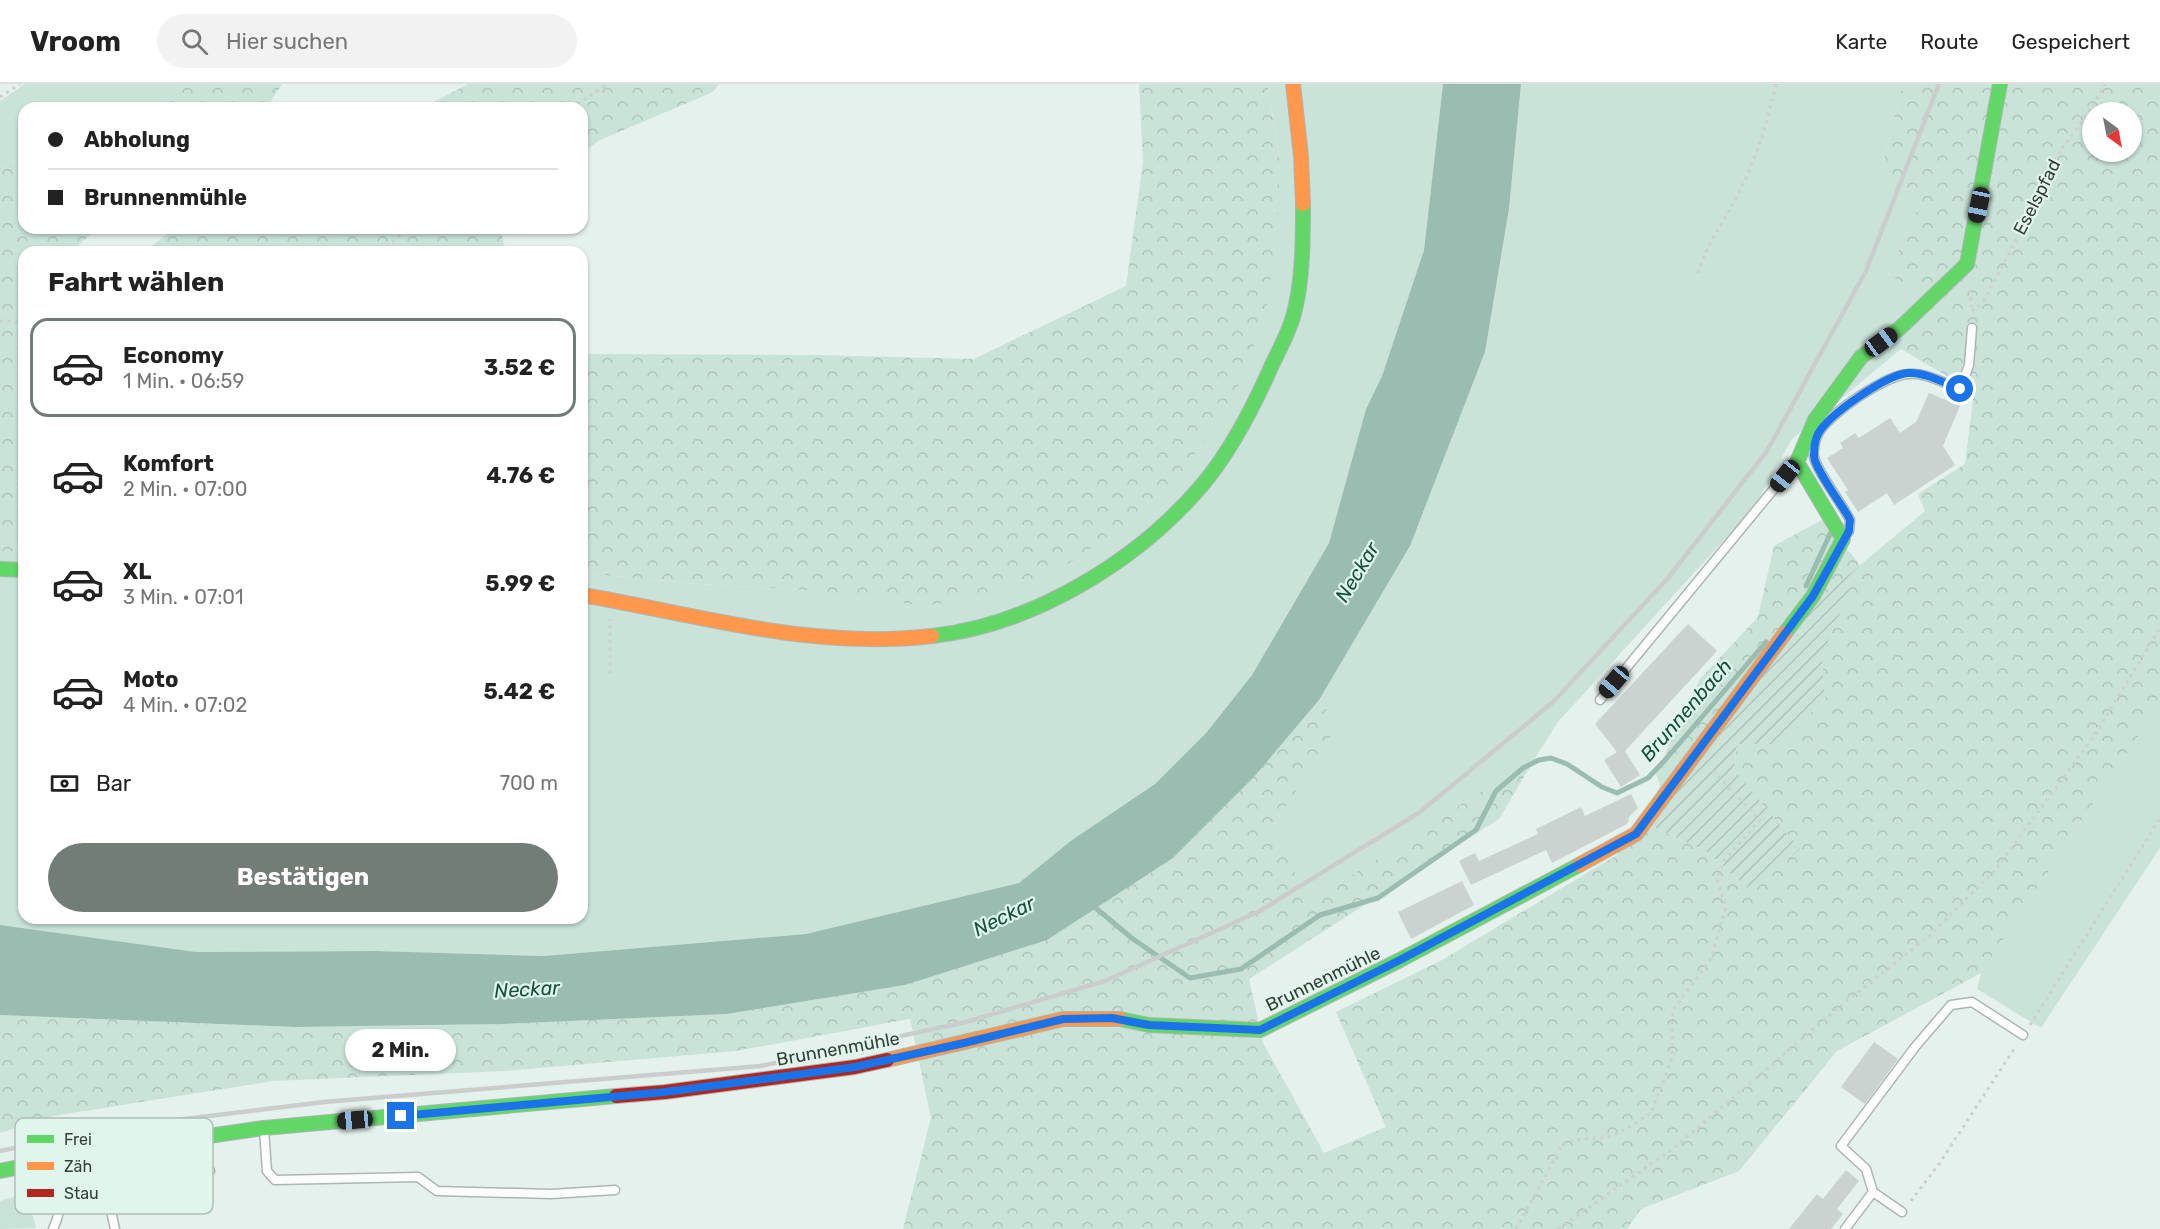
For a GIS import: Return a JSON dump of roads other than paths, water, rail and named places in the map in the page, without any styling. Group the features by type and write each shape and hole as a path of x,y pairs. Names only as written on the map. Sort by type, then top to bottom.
{"street":[{"path":"588,596 797,636 852,640 899,640 945,634 1022,612 1066,592 1104,570 1176,514 1224,456 1254,408 1295,310 1304,239 1299,122 1293,84"},
{"path":"1843,539 1797,462 1815,420 1862,357 1900,328 1967,264 2000,84"},
{"name":"Brunnenmühle","path":"213,1135 264,1128 665,1092 843,1069 1063,1019 1112,1018 1149,1025 1260,1030 1400,960 1636,834 1697,755 1813,596 1843,539"},
{"path":"0,569 18,570"},
{"name":"Brunnenmühle","path":"0,1172 15,1169"}],"lane":[{"path":"1843,539 1849,531 1850,520 1814,460 1819,433 1836,414 1859,397 1880,383 1898,375 1917,373 1960,389 1969,365 1972,328"},
{"path":"1600,700 1797,462"},
{"path":"1902,1212 1873,1192 1866,1169 1841,1146 1915,1047 1951,1005 1972,1002 2023,1035"},
{"path":"264,1128 267,1171 275,1180 418,1176 437,1191 551,1194 615,1190"},
{"path":"1845,1229 1873,1192"},
{"path":"53,1229 59,1214"},
{"path":"112,1214 115,1229"}],"water":[{"name":"Neckar","path":"1443,84 1521,84 1509,209 1485,352 1410,546 1319,700 1254,777 1173,858 1047,940 905,985 727,1014 502,1024 295,1027 0,1015 0,925 196,952 376,951 544,956 806,934 1019,883 1072,840 1155,784 1206,733 1252,675 1329,543 1366,409 1382,376 1424,250"}],"waterway":[{"name":"Brunnenbach","path":"1806,586 1831,532"},
{"name":"Brunnenbach","path":"1092,905 1133,939 1190,978 1241,969 1320,915 1378,898 1476,830 1496,791 1523,768 1539,760 1551,758 1567,764 1602,787 1617,793 1648,778 1766,642"}],"railway":[{"path":"192,1118 324,1102 761,1066 966,1022 1105,981 1258,912 1420,812 1553,702 1668,578 1767,451 1866,271 1939,84"},
{"path":"0,1151 15,1148"}]}
